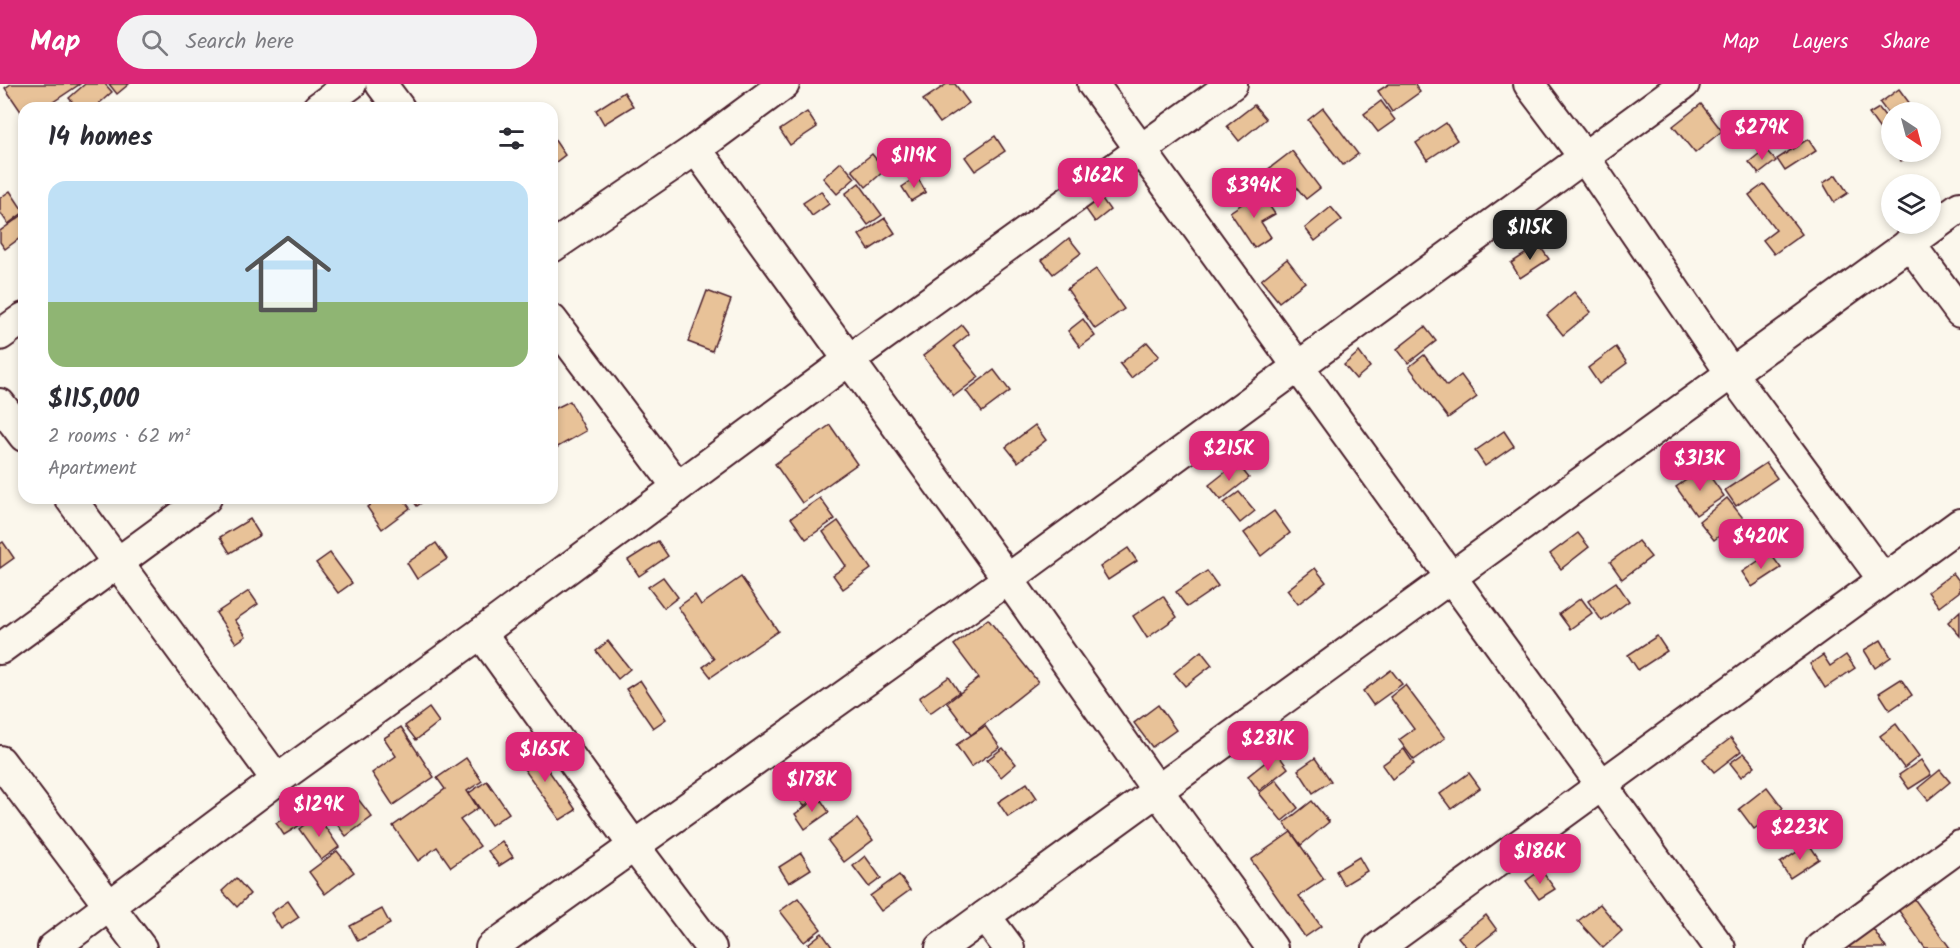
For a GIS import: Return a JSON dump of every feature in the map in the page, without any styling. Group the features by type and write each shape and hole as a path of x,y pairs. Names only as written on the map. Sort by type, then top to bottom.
{"street":[{"path":"326,102 351,84"},
{"path":"381,84 394,102"},
{"path":"558,243 696,149 784,84"},
{"path":"1093,84 1720,948"},
{"path":"53,948 677,486 1232,84"},
{"path":"1529,84 1584,157 1731,373 1883,579"},
{"path":"491,948 1008,579 1684,84"},
{"path":"696,149 1272,948"},
{"path":"941,948 1960,207"},
{"path":"1910,243 1960,312"},
{"path":"0,335 18,322"},
{"path":"558,328 677,486"},
{"path":"0,404 18,428"},
{"path":"74,504 277,780"},
{"path":"0,650 198,504"},
{"path":"1378,948 1960,524"},
{"path":"481,633 634,846 711,948"},
{"path":"0,761 141,948"},
{"path":"1820,948 1960,846"},
{"path":"985,916 1009,948"}],"building":[{"path":"11,84 80,84 53,102 18,102 18,107 5,88"},
{"path":"85,84 105,84 112,92 101,102 73,102 69,98"},
{"path":"109,84 129,84 117,94"},
{"path":"947,84 955,84 969,103 940,123 923,100"},
{"path":"1389,84 1415,84 1420,92 1392,112 1378,91"},
{"path":"1899,89 1909,102 1881,102"},
{"path":"624,92 633,106 604,124 596,110"},
{"path":"1381,101 1395,120 1378,132 1364,114"},
{"path":"1701,104 1722,131 1695,153 1673,126"},
{"path":"1254,105 1266,119 1239,141 1227,126"},
{"path":"1323,108 1358,154 1343,165 1308,120"},
{"path":"1879,108 1881,111 1881,131 1869,114"},
{"path":"807,112 817,127 790,145 780,130"},
{"path":"1446,123 1457,140 1427,160 1416,143"},
{"path":"995,136 1005,151 975,171 965,157"},
{"path":"1808,139 1816,151 1785,171 1777,159"},
{"path":"558,145 565,155 558,160"},
{"path":"1765,149 1776,161 1759,174 1749,162"},
{"path":"1292,151 1320,188 1306,199 1294,184 1279,196 1262,174"},
{"path":"872,154 885,170 866,187 852,170"},
{"path":"841,162 855,178 837,194 823,178"},
{"path":"1836,175 1848,193 1834,202 1823,183"},
{"path":"917,177 926,192 911,201 902,187"},
{"path":"859,183 882,215 868,225 845,194"},
{"path":"1764,184 1802,234 1774,254 1763,240 1776,230 1749,195"},
{"path":"10,191 18,203 18,216 8,224 0,212 0,198"},
{"path":"821,191 829,204 812,216 803,203"},
{"path":"1260,192 1275,214 1261,222 1271,237 1254,248 1230,212"},
{"path":"1100,196 1110,210 1095,222 1085,208"},
{"path":"1331,207 1342,220 1315,241 1305,228"},
{"path":"18,218 18,239 5,249 0,242 0,231"},
{"path":"885,218 895,233 869,250 859,235"},
{"path":"1069,238 1081,253 1053,274 1042,260"},
{"path":"1539,245 1549,259 1520,278 1511,263"},
{"path":"1287,259 1305,282 1279,302 1261,280"},
{"path":"1096,269 1124,309 1095,329 1067,289"},
{"path":"707,291 731,300 712,351 688,342"},
{"path":"1574,292 1591,312 1563,335 1547,315"},
{"path":"1083,319 1095,336 1080,347 1068,331"},
{"path":"962,325 969,334 954,346 979,377 954,396 923,356"},
{"path":"1425,327 1436,341 1408,363 1397,349"},
{"path":"1147,342 1159,356 1131,378 1120,364"},
{"path":"1616,347 1627,363 1599,384 1588,368"},
{"path":"1359,352 1370,367 1356,379 1344,365"},
{"path":"1424,355 1447,386 1461,375 1477,397 1448,418 1409,367"},
{"path":"994,370 1010,391 982,412 966,391"},
{"path":"570,401 586,431 558,447 558,407"},
{"path":"830,425 857,464 802,503 775,464"},
{"path":"1035,425 1046,440 1018,462 1006,447"},
{"path":"1504,431 1514,446 1485,466 1475,451"},
{"path":"1237,463 1249,478 1221,500 1209,485"},
{"path":"1766,463 1777,478 1736,506 1725,490"},
{"path":"1704,468 1724,496 1696,515 1676,487"},
{"path":"1239,492 1255,511 1240,523 1224,503"},
{"path":"820,498 835,519 806,539 791,518"},
{"path":"1727,498 1743,518 1714,540 1699,521"},
{"path":"371,504 407,504 410,508 382,529 367,507"},
{"path":"1274,511 1290,533 1261,556 1244,533"},
{"path":"250,519 260,535 230,553 220,537"},
{"path":"838,521 871,569 843,589 833,575 846,566 823,532"},
{"path":"1578,533 1589,547 1561,569 1550,554"},
{"path":"658,541 668,556 639,576 628,560"},
{"path":"1638,541 1651,557 1622,579 1610,562"},
{"path":"3,542 14,558 0,568 0,544"},
{"path":"436,543 447,559 417,579 407,563"},
{"path":"1128,548 1137,561 1108,580 1100,567"},
{"path":"330,553 352,583 338,593 316,563"},
{"path":"1770,553 1781,568 1752,587 1742,572"},
{"path":"1315,568 1326,582 1298,604 1287,590"},
{"path":"1207,571 1218,586 1187,607 1176,592"},
{"path":"1953,573 1960,582 1960,591 1939,607 1928,592"},
{"path":"663,577 678,597 664,608 648,587"},
{"path":"741,577 778,631 711,677 703,667 714,659 678,607 695,595 701,605"},
{"path":"1616,582 1629,601 1602,621 1588,601"},
{"path":"249,591 258,604 235,620 246,636 236,643 216,613"},
{"path":"1163,596 1177,617 1147,638 1133,616"},
{"path":"1581,598 1592,613 1570,629 1559,614"},
{"path":"1960,611 1960,636 1948,622"},
{"path":"988,619 1038,682 971,735 947,703 979,678 954,645"},
{"path":"1657,636 1667,651 1638,670 1628,655"},
{"path":"1881,640 1891,657 1875,668 1864,650"},
{"path":"608,641 630,669 618,679 596,651"},
{"path":"1201,651 1212,665 1185,686 1174,673"},
{"path":"1823,655 1830,666 1846,655 1855,668 1825,688 1810,664"},
{"path":"1391,670 1402,684 1373,705 1363,691"},
{"path":"949,677 959,692 930,713 919,698"},
{"path":"1901,679 1912,695 1890,710 1879,693"},
{"path":"640,680 666,719 653,728 626,689"},
{"path":"1405,685 1445,738 1414,760 1399,740 1414,729 1390,697"},
{"path":"1158,705 1176,730 1152,747 1134,723"},
{"path":"429,708 439,722 416,740 405,726"},
{"path":"1896,724 1919,756 1904,768 1880,736"},
{"path":"985,726 1000,747 971,767 956,745"},
{"path":"401,727 434,777 393,805 372,773 396,756 384,738"},
{"path":"1731,738 1741,751 1714,772 1703,759"},
{"path":"531,745 576,810 560,820 515,756"},
{"path":"1003,748 1016,764 1001,777 987,760"},
{"path":"1404,749 1414,764 1392,779 1382,765"},
{"path":"1277,753 1288,768 1259,791 1248,776"},
{"path":"1744,753 1755,766 1741,777 1730,763"},
{"path":"466,758 482,781 467,791 478,808 460,820 480,846 451,867 437,847 418,861 393,826 445,789 437,778"},
{"path":"1315,758 1331,781 1313,793 1298,770"},
{"path":"1921,760 1931,775 1909,789 1899,775"},
{"path":"818,764 833,783 804,806 789,787"},
{"path":"1940,770 1950,782 1928,800 1918,788"},
{"path":"1469,773 1480,788 1451,809 1440,794"},
{"path":"1276,780 1298,808 1282,821 1259,793"},
{"path":"487,781 509,813 491,825 469,793"},
{"path":"1027,783 1037,798 1008,817 998,802"},
{"path":"1767,787 1783,808 1754,829 1739,809"},
{"path":"351,790 372,817 346,836 325,809"},
{"path":"819,797 829,812 805,829 795,814"},
{"path":"1312,801 1329,822 1301,845 1284,823"},
{"path":"298,810 305,822 284,835 276,823"},
{"path":"317,815 339,847 321,860 299,829"},
{"path":"857,819 873,840 844,862 828,841"},
{"path":"1291,832 1324,879 1299,896 1321,926 1305,937 1251,860"},
{"path":"502,841 513,857 499,866 488,851"},
{"path":"1809,844 1819,859 1790,878 1780,863"},
{"path":"337,851 354,872 325,894 309,872"},
{"path":"801,853 811,869 789,883 779,867"},
{"path":"865,856 881,878 869,887 853,866"},
{"path":"1359,857 1367,871 1344,885 1336,871"},
{"path":"1541,870 1555,889 1539,899 1526,881"},
{"path":"899,875 910,890 881,911 870,896"},
{"path":"236,878 250,894 237,907 222,891"},
{"path":"1913,897 1950,948 1925,948 1897,908"},
{"path":"798,898 821,929 804,942 780,911"},
{"path":"288,901 299,917 281,929 271,913"},
{"path":"1600,904 1622,931 1603,948 1578,921"},
{"path":"382,909 390,924 358,941 350,926"},
{"path":"1486,915 1497,930 1474,948 1467,948 1458,937"},
{"path":"1873,929 1886,948 1850,948 1849,946"},
{"path":"822,933 832,947 811,948 808,944"}]}
